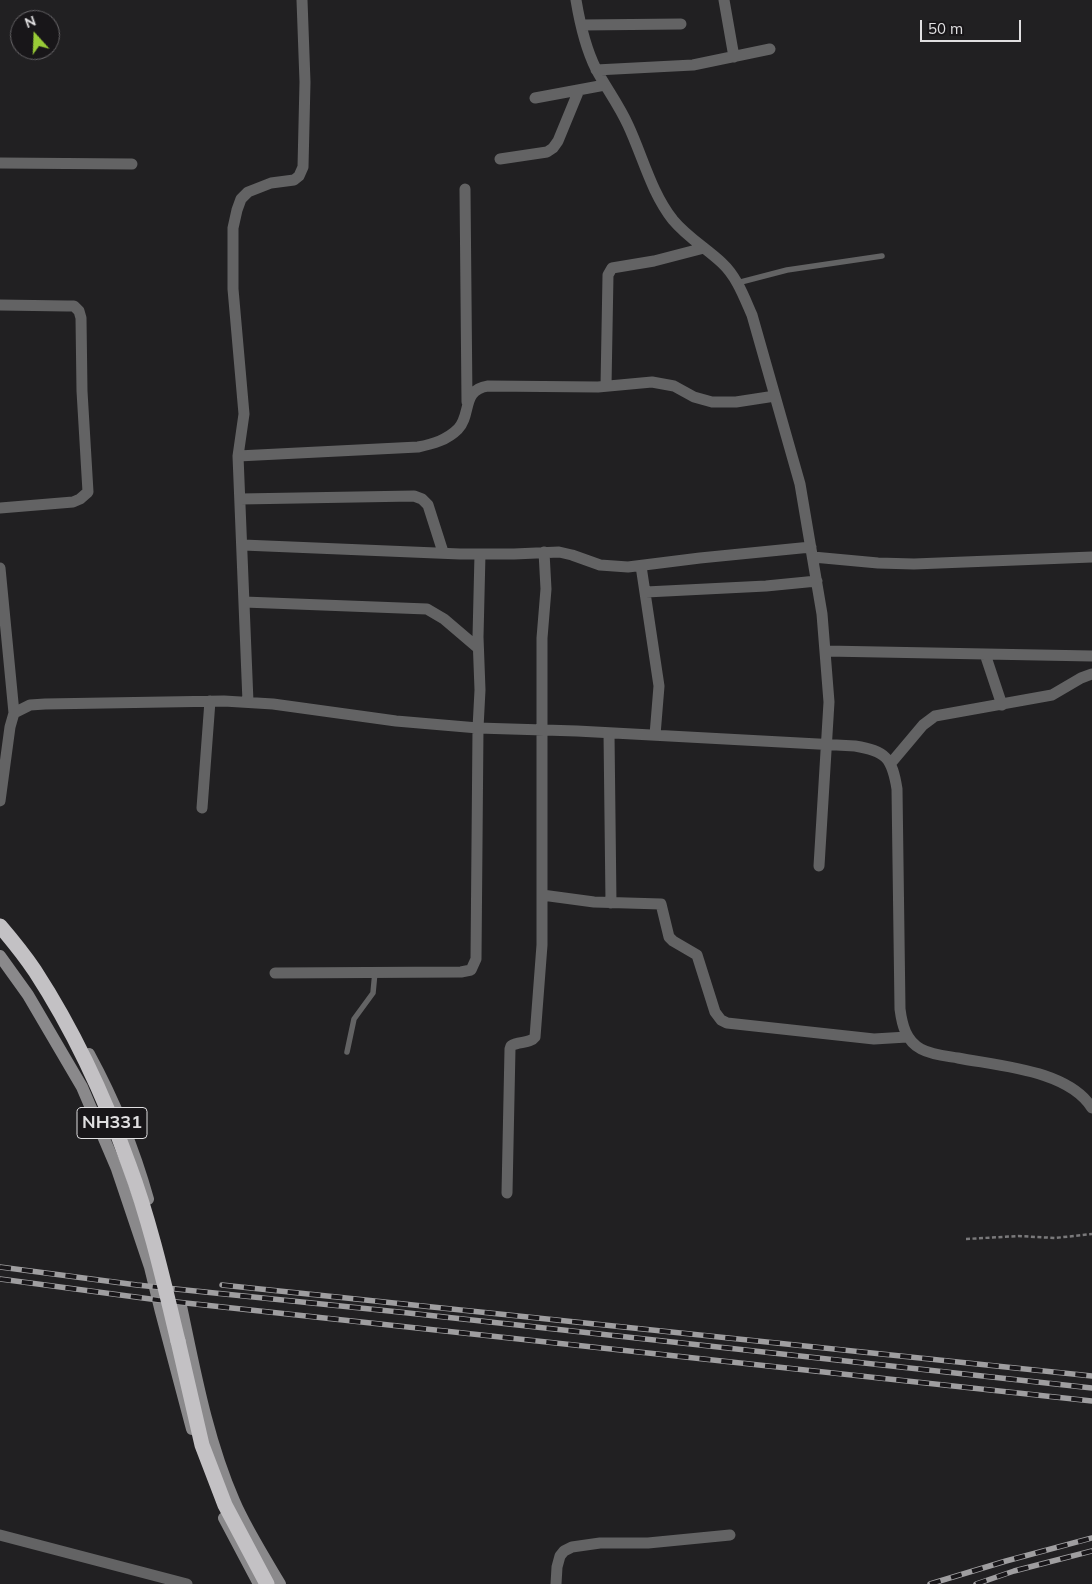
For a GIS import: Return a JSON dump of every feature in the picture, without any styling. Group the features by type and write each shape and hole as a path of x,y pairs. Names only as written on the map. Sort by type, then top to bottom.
{"highway":[{"name":"NH331","path":"0,926 34,970 63,1018 97,1085 130,1166 159,1265 202,1445 225,1505 267,1584"}],"street":[{"path":"248,702 238,456 244,414 233,289 233,228 241,199 248,192 272,183 294,180 300,176 302,167 305,82 302,0"},
{"path":"576,0 589,54 596,70 628,124 648,176 664,207 682,230 723,264 737,283 752,315 800,484 822,614 829,702 820,866"},
{"path":"724,0 734,57"},
{"path":"581,25 681,24"},
{"path":"596,70 693,65 770,49"},
{"path":"535,98 605,85"},
{"path":"500,159 547,152 553,148 558,141 579,90"},
{"path":"0,163 132,164"},
{"path":"465,189 467,404"},
{"path":"606,386 608,275 612,268 654,261 704,248"},
{"path":"0,305 74,306 79,311 81,318 82,391 88,492 74,502 0,508"},
{"path":"238,456 418,447 443,440 458,428 463,420 467,404 473,392 488,386 606,386 639,382 662,382 694,397 712,402 736,402 775,396"},
{"path":"240,499 414,496 422,499 428,505 443,552"},
{"path":"242,545 480,554 559,552 600,565 614,567 641,566 700,558 812,552 878,563 914,564 1092,557"},
{"path":"507,1193 510,1049 514,1044 531,1041 535,1037 542,945 542,638 546,589 544,552"},
{"path":"275,973 461,972 471,970 474,966 476,959 480,690 478,648 480,554"},
{"path":"641,566 659,686 655,735"},
{"path":"0,568 14,713 10,727 0,801"},
{"path":"646,592 766,586 817,581"},
{"path":"244,602 427,609 444,619 478,648"},
{"path":"826,651 1092,656"},
{"path":"985,654 1002,704"},
{"path":"891,763 923,725 935,716 1052,695 1077,680 1092,674"},
{"path":"202,808 210,701"},
{"path":"14,713 30,705 45,704 248,702 396,721 478,728 655,735 871,748 880,752 891,763 897,788 900,1010 902,1025 908,1037 920,1048 936,1054 1026,1071 1053,1079 1070,1086 1091,1104"},
{"path":"609,733 611,903"},
{"path":"542,895 611,903 661,904 669,936 673,941 693,952 698,957 712,1007 717,1017 722,1020 735,1024 874,1039 908,1037"},
{"path":"0,916 39,966 69,1015 104,1082 138,1164 171,1279 154,1282"},
{"path":"0,956 28,995 82,1087 117,1169 154,1282 194,1438 218,1508 259,1584"},
{"path":"161,1312 182,1306 200,1397 234,1501 280,1584"},
{"path":"0,1535 187,1584"},
{"path":"556,1584 560,1556 564,1551 572,1547 600,1542 648,1543 730,1535"}],"lane":[{"path":"737,283 787,270 882,256"},
{"path":"347,1052 354,1020 373,993 375,972"}],"path":[{"path":"966,1239 1018,1236 1055,1238 1092,1234"}],"railway":[{"path":"0,1267 137,1285 1092,1388"},
{"path":"0,1279 158,1300 1092,1401"},
{"path":"222,1285 1092,1376"},
{"path":"930,1584 1092,1538"},
{"path":"976,1584 1014,1571 1092,1551"}]}
